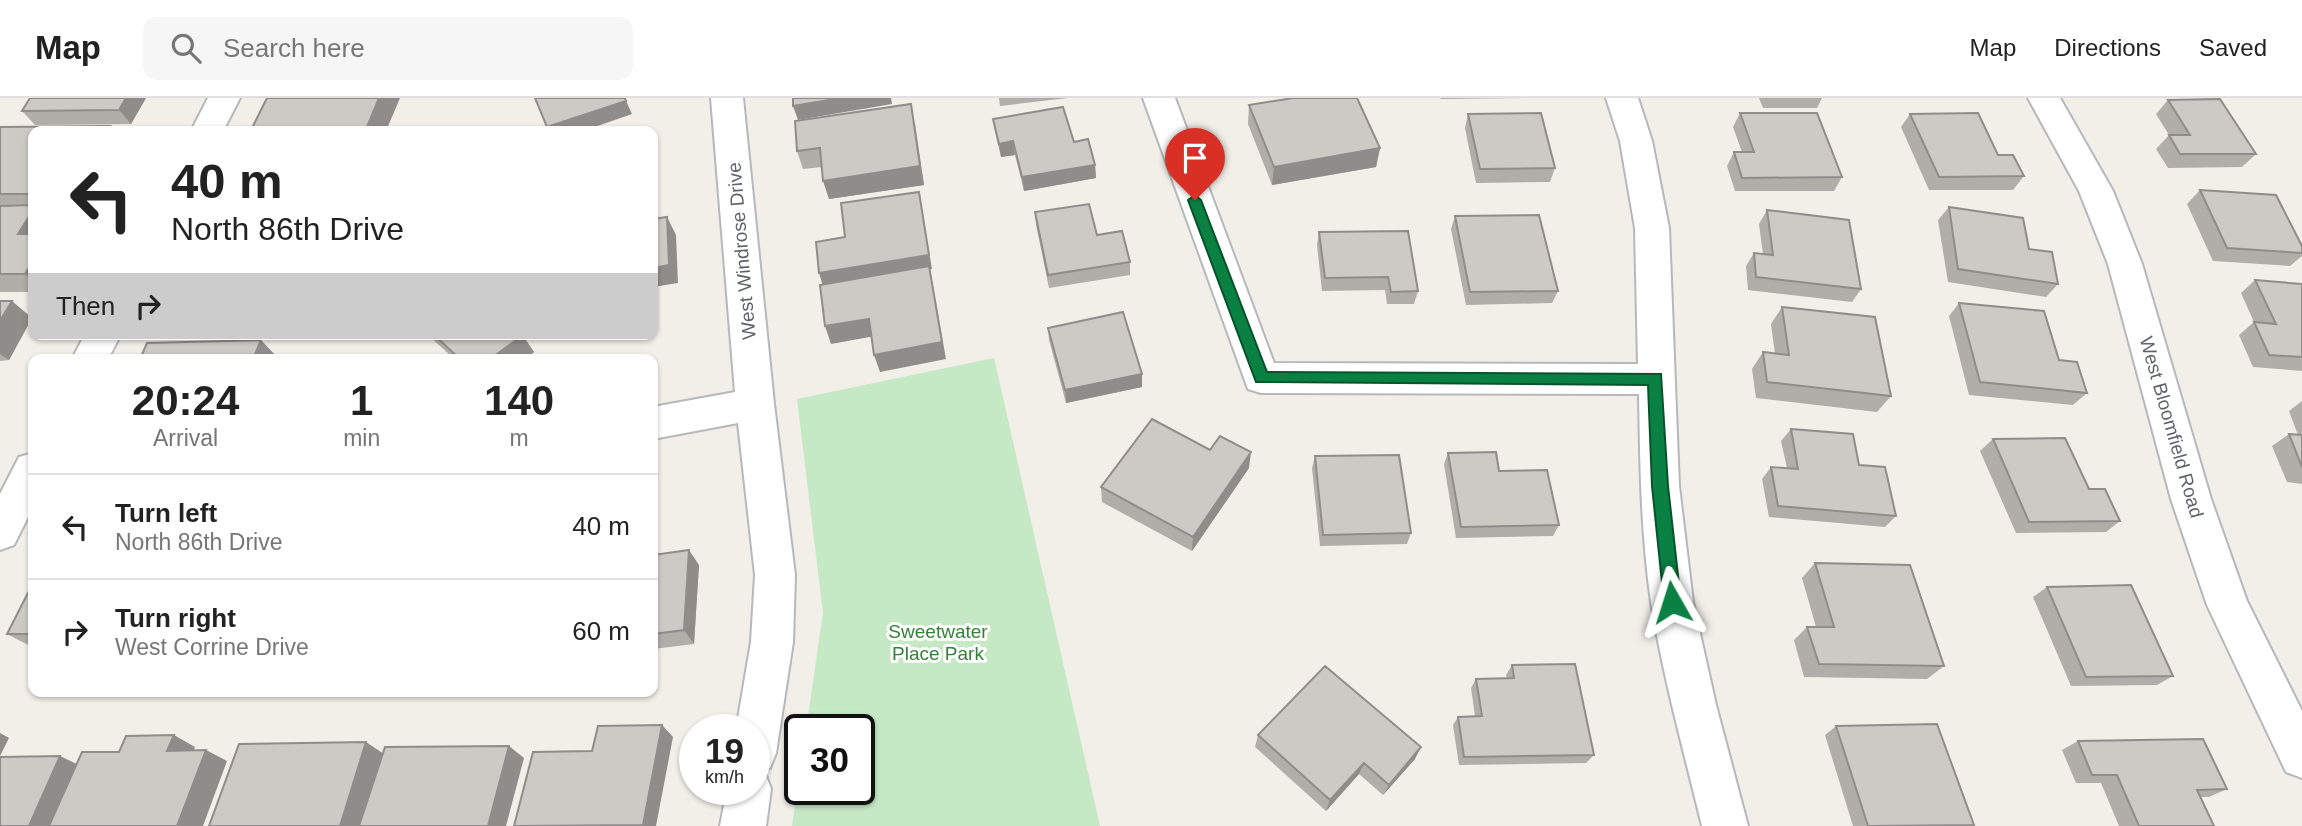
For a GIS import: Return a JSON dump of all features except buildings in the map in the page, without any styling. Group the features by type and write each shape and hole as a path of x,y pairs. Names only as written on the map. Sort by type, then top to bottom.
{"street":[{"path":"210,126 224,98"},
{"name":"West Windrose Drive","path":"727,98 755,404 775,575 772,642 760,714"},
{"path":"1159,98 1261,378 1655,379"},
{"path":"1622,98 1636,141 1652,228 1660,486 1672,602 1694,705 1725,826"},
{"name":"West Bloomfield Road","path":"2044,98 2096,191 2126,264 2191,499 2228,605 2302,757"},
{"path":"658,422 755,404"},
{"path":"0,533 28,479"},
{"path":"743,826 746,805"}],"green space":[{"name":"Sweetwater Place Park","path":"994,358 1100,826 792,826 795,805 875,805 875,714 808,714 823,613 797,399"}],"route":[{"path":"1195,200 1261,378 1655,379 1660,486 1672,602"}]}
